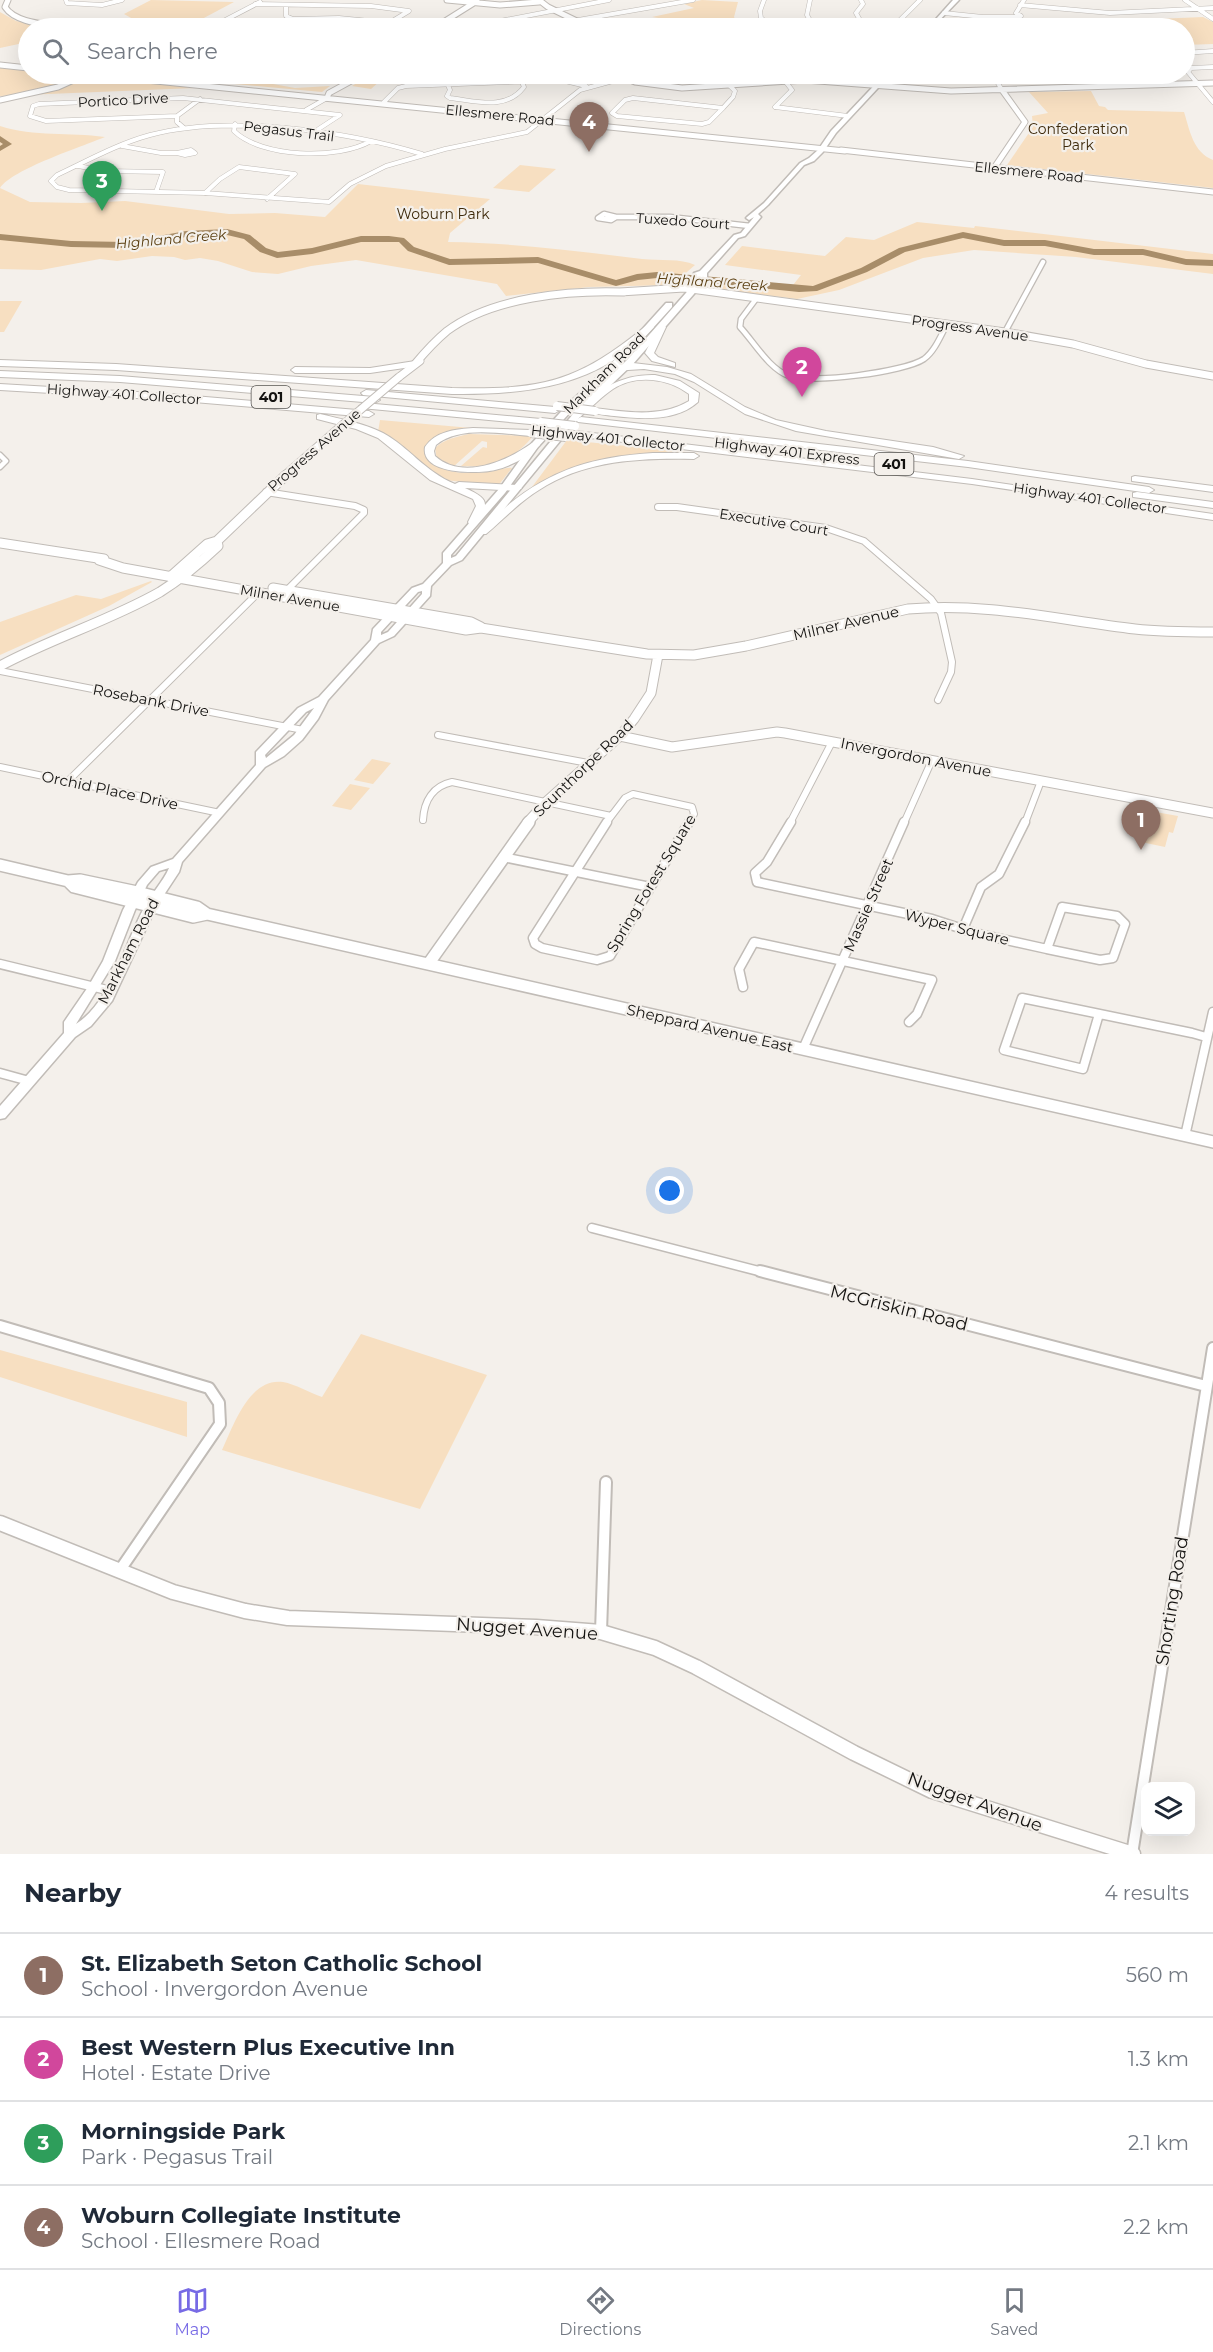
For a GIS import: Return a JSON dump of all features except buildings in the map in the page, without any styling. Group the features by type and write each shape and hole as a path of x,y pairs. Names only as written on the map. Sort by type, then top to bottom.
{"highway":[{"path":"116,367 452,391 529,388 553,384 591,370 650,327"},
{"path":"662,327 649,353 655,359 690,372 714,391"},
{"path":"0,364 366,372 387,371 416,364"},
{"name":"Highway 401 Collector","path":"0,364 161,375 478,403 544,420"},
{"path":"612,368 626,365 673,371 695,378 746,411 787,426 939,451 961,457"},
{"path":"366,372 399,377"},
{"name":"Highway 401 Express","path":"0,374 264,390 544,420 573,426 954,471 1213,506"},
{"path":"535,445 508,462 471,470 448,467 435,462 429,455 433,442 450,435 544,420 573,426 611,386 628,380 654,378 669,380 685,385 694,393 693,402 670,413 593,412"},
{"name":"Highway 401 Express","path":"0,380 155,388 544,420"},
{"name":"Highway 401 Collector","path":"0,387 544,420 593,412 1213,489"},
{"path":"170,397 300,414 359,427 381,436 443,485 477,497 481,507 473,522"},
{"name":"Highway 401 Collector","path":"573,426 599,437 866,469 1213,515"},
{"name":"Highway 401 Express","path":"573,426 968,464 1213,499"},
{"path":"482,532 547,480 565,471 607,460 662,455 717,456 866,469"},
{"path":"425,472 459,485 517,488"}],"main road":[{"path":"8,0 5,7 14,16 23,18"},
{"path":"447,0 508,4 539,1 574,18"},
{"path":"939,18 956,0"},
{"path":"451,18 477,1"},
{"path":"0,65 18,67"},
{"path":"848,84 921,91 1213,83"},
{"path":"0,100 65,84"},
{"name":"Ellesmere Road","path":"192,84 384,102 1213,192"},
{"path":"328,97 336,94 348,84"},
{"path":"657,84 700,87 752,84"},
{"path":"746,225 758,217 755,215 802,164 809,162 816,148 831,139 832,133 879,84"},
{"path":"994,168 1026,122 1002,90"},
{"name":"Markham Road","path":"448,564 446,555 504,488 535,445 693,284 736,236 743,235 746,225"},
{"name":"Markham Road","path":"376,641 376,631 415,590 426,586 448,564 459,558 517,488 662,327 693,284"},
{"name":"Progress Avenue","path":"0,666 49,640 151,597 218,546 217,541 266,492 416,364 424,352 468,318 522,300 693,284 724,295 1005,332 1073,344 1146,364 1213,376"},
{"name":"Milner Avenue","path":"0,543 99,560 123,568 287,590 394,613"},
{"name":"Milner Avenue","path":"180,575 259,592 408,615 466,630 481,628 658,655 713,652 908,609 937,605 1004,608 1125,628 1213,632"},
{"name":"Markham Road","path":"261,765 260,754 302,710 323,699 376,641 391,634 427,594 426,586"},
{"name":"Scunthorpe Road","path":"429,963 502,857 547,801 620,736 651,693 658,655"},
{"name":"Markham Road","path":"0,1115 70,1034 87,1023 111,991 153,901 174,872 177,861 261,765 276,759 318,714 323,699"},
{"name":"Invergordon Avenue","path":"620,736 672,747 777,732 1213,813"},
{"name":"Markham Road","path":"70,1034 70,1022 94,988 109,961 135,897 155,869 177,861"},
{"name":"Sheppard Avenue East","path":"0,865 68,881 74,887 153,901 193,916 207,914 429,963 1213,1142"},
{"name":"Nugget Avenue","path":"0,1523 173,1592 213,1604 288,1618 513,1626 601,1632 655,1648 696,1667 854,1753 932,1791 1132,1854"}],"street":[{"path":"66,0 67,3 107,6 122,0"},
{"path":"229,18 264,0"},
{"path":"376,7 389,0"},
{"path":"520,18 609,0"},
{"path":"590,18 693,0"},
{"path":"761,18 760,11 764,0"},
{"path":"809,18 807,14 810,0"},
{"path":"858,18 856,13 863,4 861,0"},
{"path":"903,18 920,0"},
{"path":"944,13 983,17 1017,17 1021,16 1016,13 1024,0"},
{"path":"1185,0 1213,19"},
{"path":"255,4 286,6 346,4 410,11 398,18"},
{"path":"1020,5 1102,12 1213,8"},
{"path":"286,6 286,16 291,18"},
{"path":"1195,52 1213,51"},
{"path":"1195,69 1213,67"},
{"path":"384,102 400,87 473,84"},
{"path":"448,85 450,90 447,96 450,98 501,103 509,101 520,93 524,87 523,84"},
{"path":"576,84 588,87"},
{"path":"422,154 525,133 578,92 600,84"},
{"path":"787,84 792,92 775,107 780,110 848,116"},
{"path":"998,84 1002,90"},
{"path":"1197,84 1213,102"},
{"path":"723,108 633,98 626,100 612,113 617,116 702,124 709,122 723,108 734,96 734,89 730,86"},
{"path":"306,110 328,97"},
{"name":"Portico Drive","path":"177,116 46,122 30,116 33,106 39,104 170,98 200,99 340,115 314,132"},
{"path":"184,128 177,122 177,116 200,99"},
{"path":"235,124 234,131 241,139 274,149 337,153 354,150 371,141"},
{"name":"Pegasus Trail","path":"235,124 275,126 371,141 422,154 366,174 329,202 205,193 69,190 52,183 52,179 57,174 153,135 184,128 235,124"},
{"path":"122,146 161,153 177,153"},
{"path":"76,166 106,171 163,172 156,192"},
{"path":"205,193 239,167 295,174 267,199"},
{"name":"Tuxedo Court","path":"616,217 670,217 746,225"},
{"path":"1005,332 1043,262"},
{"path":"756,299 741,319 740,327 785,374 805,379 835,378 911,365 930,353 947,324"},
{"path":"0,455 6,460 0,467"},
{"path":"266,492 355,506 364,510 364,513 287,590"},
{"name":"Executive Court","path":"658,507 677,507 826,528 848,534 864,541 937,605"},
{"path":"68,781 259,592"},
{"path":"937,605 941,613 952,662 951,672 939,700"},
{"name":"Rosebank Drive","path":"0,670 303,730"},
{"path":"438,735 588,763"},
{"name":"Wyper Square","path":"832,741 794,817 767,862 754,877 757,882 933,919 963,929 1047,949 1108,960 1113,958 1117,952 1125,924 1117,916 1062,907 1047,949"},
{"name":"Massie Street","path":"802,1049 932,760"},
{"name":"Orchid Place Drive","path":"0,767 220,813"},
{"path":"963,929 981,887 999,874 1008,858 1028,816 1041,781"},
{"path":"423,820 422,808 437,787 452,782 611,816"},
{"name":"Spring Forest Square","path":"633,794 693,807 695,811 609,956 597,960 542,948 535,944 534,939 611,816 625,798 633,794"},
{"path":"502,857 650,887"},
{"path":"743,987 739,969 754,942 932,980 917,1014 909,1022"},
{"path":"0,964 111,991"},
{"path":"1099,1014 1083,1069 1004,1050 1023,998 1099,1014 1206,1037"},
{"path":"1185,1136 1213,1012"},
{"path":"0,1073 29,1081"},
{"name":"McGriskin Road","path":"592,1228 1206,1386"},
{"path":"0,1326 209,1388 219,1402 220,1424 120,1570"},
{"name":"Shorting Road","path":"1132,1854 1213,1348"},
{"path":"601,1632 606,1482"}],"green space":[{"path":"151,0 234,2 204,18 131,18 124,14"},
{"path":"702,0 738,2 735,18 652,17 694,8 684,4"},
{"path":"0,12 18,21 18,44 0,48"},
{"path":"1203,17 1213,22 1213,44 1195,45 1195,18 1179,18"},
{"path":"0,67 18,69 18,84 156,84 195,88 0,96"},
{"path":"236,84 273,84 295,88 330,86 322,92"},
{"path":"355,84 377,84 371,89 352,86"},
{"name":"Confederation Park","path":"1091,91 1099,106 1108,110 1184,112 1197,146 1201,152 1213,160 1213,188 1007,165 1033,127 1032,116 1048,113 1029,92"},
{"path":"0,126 26,132 105,137 33,166 7,181 0,188"},
{"path":"520,165 556,169 529,192 493,188"},
{"name":"Woburn Park","path":"358,184 490,199 450,233 448,242 545,248 677,261 695,265 672,285 589,287 506,296 497,284 356,260 311,266 278,274 252,272 200,258 185,260 152,256 117,261 100,259 41,270 0,269 0,188 30,202 125,201 229,214 275,213 325,217"},
{"path":"917,222 974,228 975,226 1213,254 1213,274 1076,257 974,250 923,258 839,290 797,299 704,288 715,277 793,285 801,275 725,265 742,246 825,256 846,237 874,240"},
{"path":"0,301 22,301 4,332 0,332"},
{"path":"380,420 483,429 453,433 426,448 425,456 439,467 456,472 475,473 512,468 498,486 445,480 378,432"},
{"path":"469,434 533,436 510,457 492,464 461,466 483,447 487,448 487,442 482,441 453,467 437,460 435,448 442,442"},
{"path":"567,440 698,454 632,456 588,463 548,479 529,491"},
{"path":"151,581 109,606 0,655 0,622 76,595 101,599"},
{"path":"372,759 391,763 373,784 354,780"},
{"path":"350,784 370,788 351,810 332,806"},
{"path":"1150,811 1178,816 1173,833 1169,832 1165,847 1141,842"},
{"path":"361,1334 487,1375 420,1509 222,1450 244,1405 261,1387 283,1382 322,1397"},
{"path":"0,1350 187,1402 187,1437 0,1377"}],"waterway":[{"name":"Highland Creek","path":"0,138 8,144 0,149"},
{"name":"Highland Creek","path":"0,237 71,244 126,245 186,234 227,232 247,237 263,250 277,255 312,251 361,239 389,239 401,240 411,249 449,262 538,260 616,283 637,277 657,275 799,289 814,289 864,270 902,250 963,235 1004,243 1045,243 1094,252 1143,252 1186,262 1213,263"}],"place":[{"name":"Woburn Collegiate Institute","path":"589,152"},
{"name":"Morningside Park","path":"102,211"},
{"name":"Best Western Plus Executive Inn","path":"802,397"},
{"name":"St. Elizabeth Seton Catholic School","path":"1141,850"}]}
